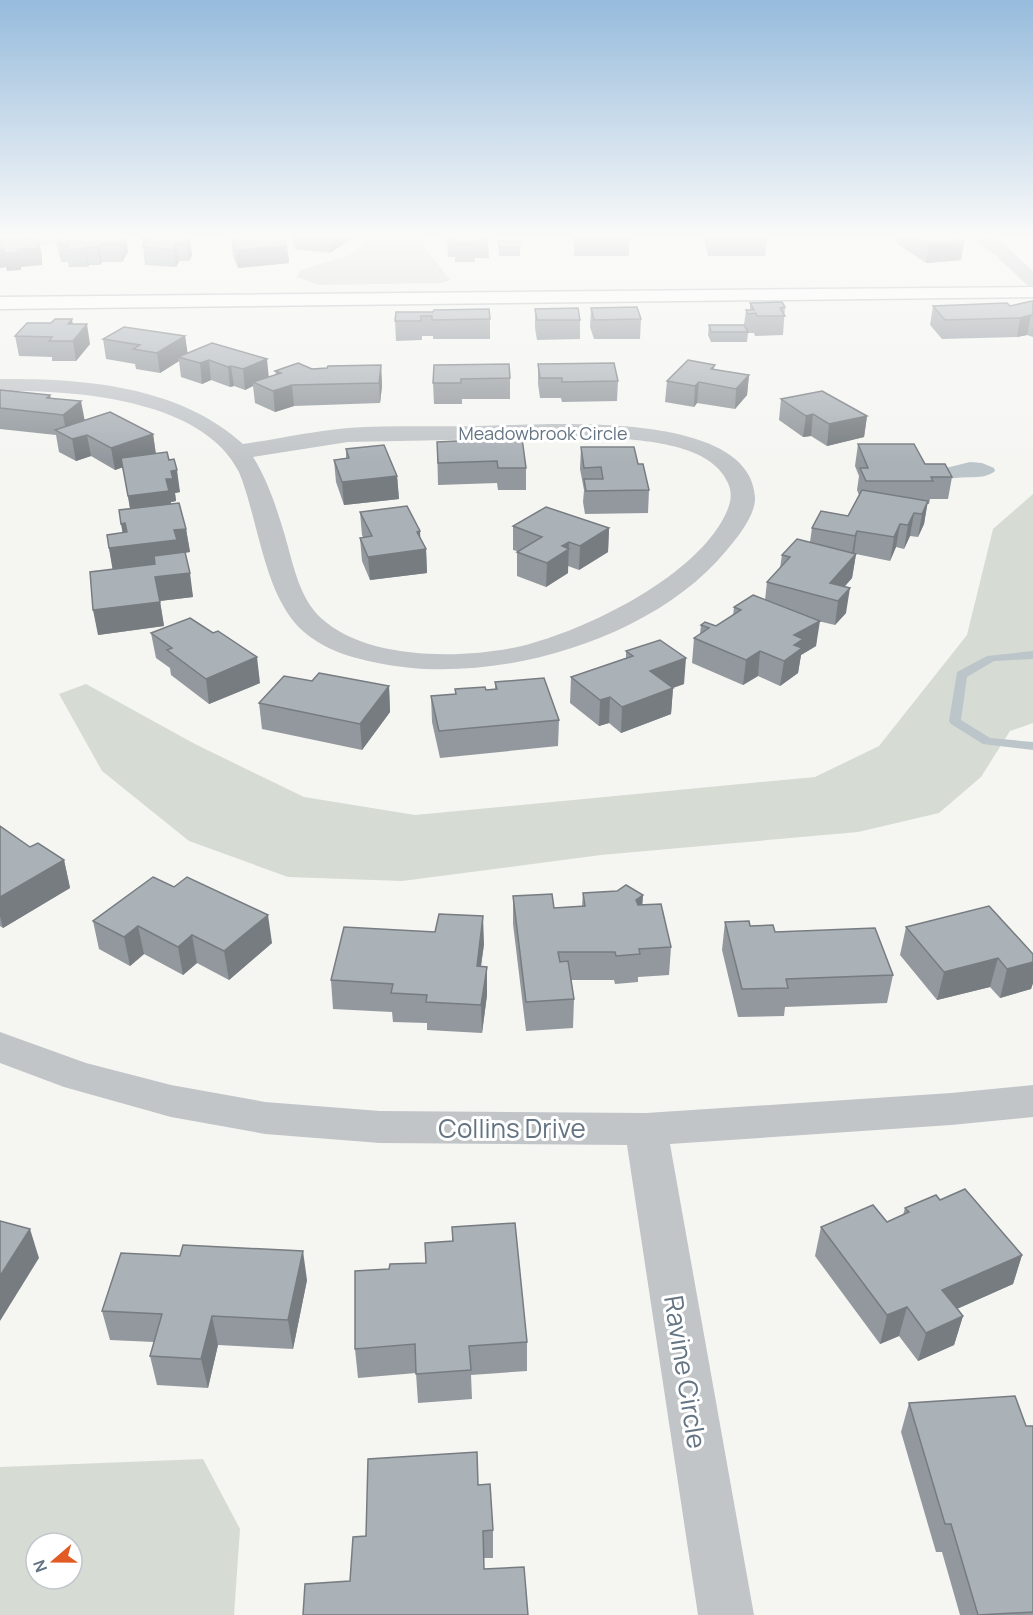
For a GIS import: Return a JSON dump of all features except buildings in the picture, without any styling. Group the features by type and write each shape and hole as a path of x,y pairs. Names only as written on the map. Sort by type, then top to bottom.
{"street":[{"name":"Meadowbrook Circle","path":"0,385 50,385 147,401 190,417 214,430 238,452 257,489 293,598 303,615 322,632 349,646 382,656 424,662 509,657 548,647 604,625 652,600 690,573 718,546 731,528 743,503 741,485 731,468 716,456 681,442 626,432 597,430 348,435 238,452"},
{"name":"Collins Drive","path":"0,1047 78,1076 171,1101 265,1118 380,1127 646,1129 951,1109 1033,1101"},
{"name":"Ravine Circle","path":"646,1129 726,1615"}],"shaded area":[{"path":"970,462 982,463 994,468 995,471 985,476 950,479 942,469"},
{"path":"1033,494 1033,723 1010,731 981,777 939,813 858,832 601,855 402,881 288,877 189,841 102,771 59,694 86,684 195,744 304,797 415,815 815,777 879,746 967,635 993,529"},
{"path":"203,1459 240,1529 234,1615 0,1615 0,1467"}],"waterway":[{"path":"1033,655 991,658 961,675 955,721 987,741 1033,746"}]}
